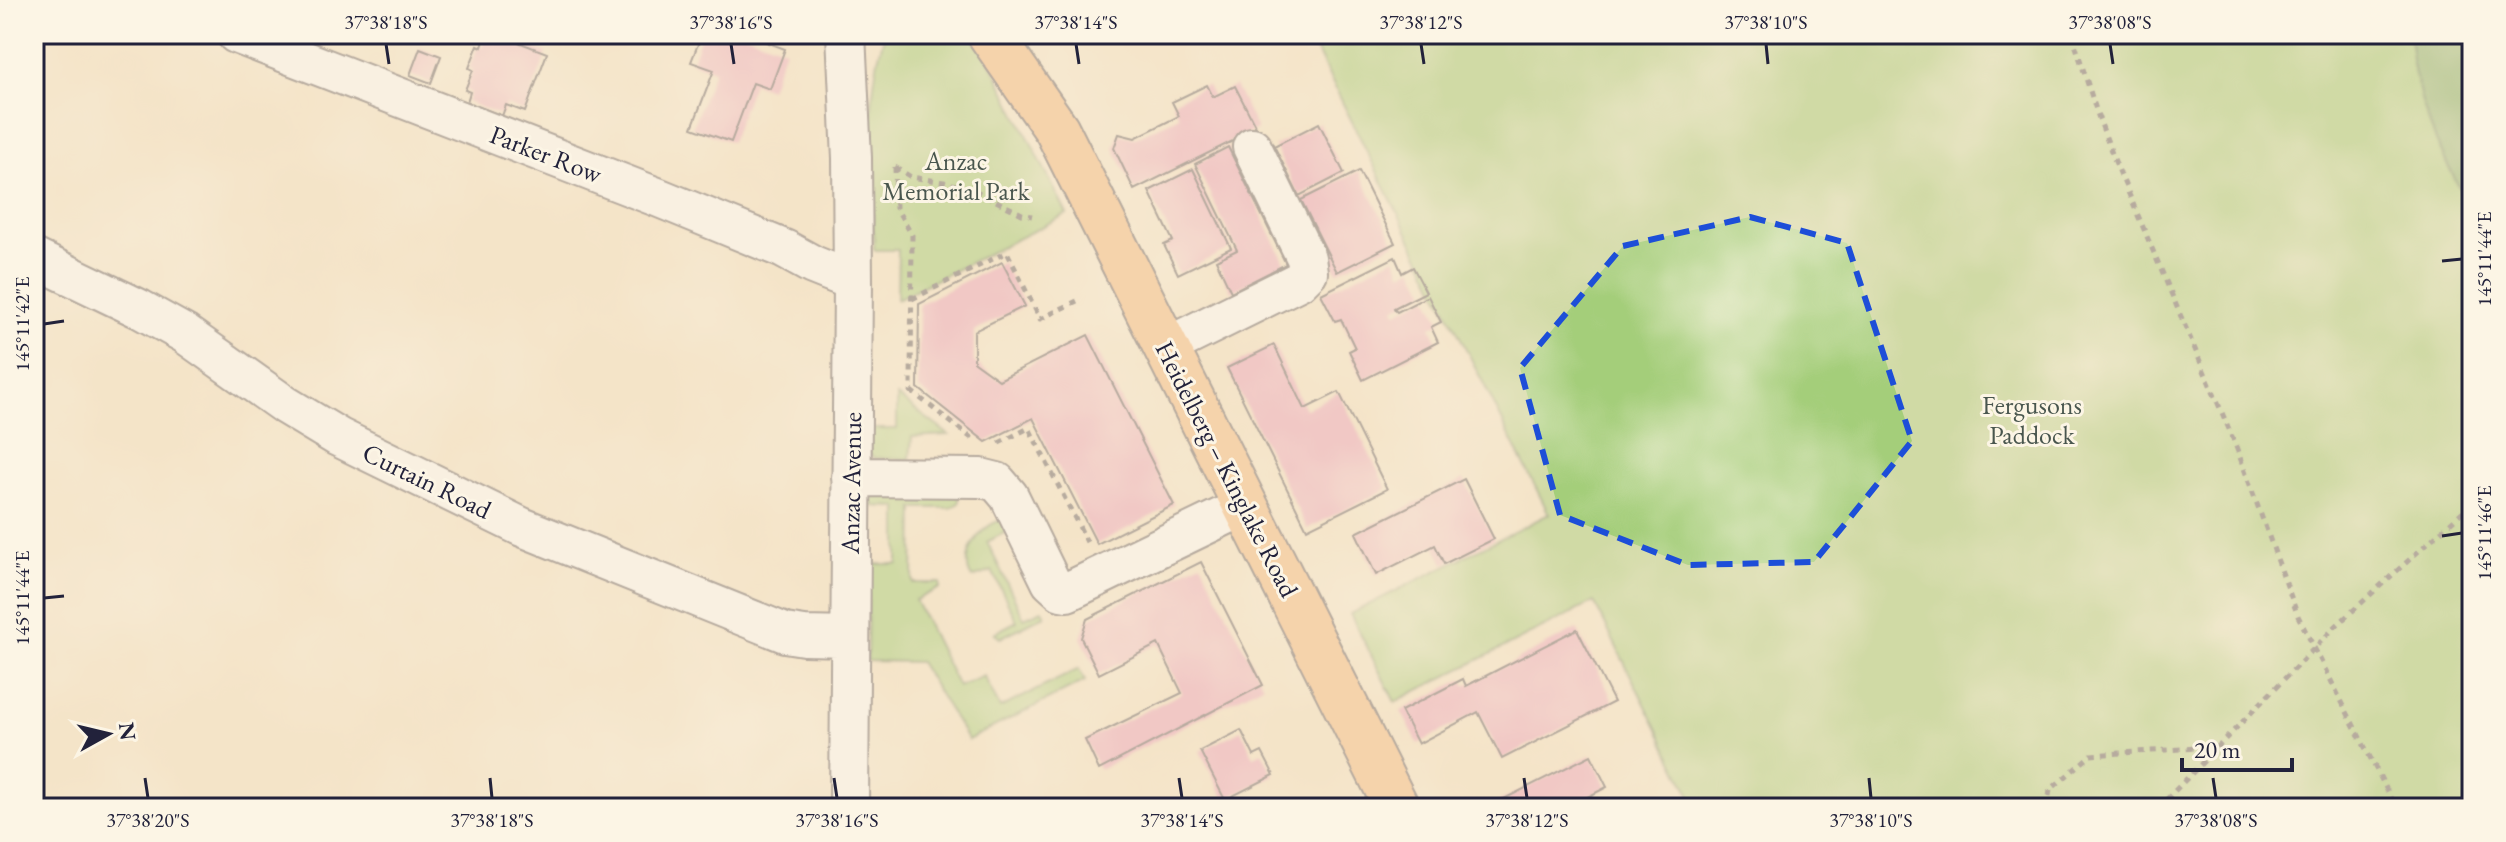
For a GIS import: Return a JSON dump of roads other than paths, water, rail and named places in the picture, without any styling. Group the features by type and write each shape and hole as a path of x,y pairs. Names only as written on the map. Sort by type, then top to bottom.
{"main road":[{"name":"Heidelberg – Kinglake Road","path":"990,34 1057,130"},
{"name":"Heidelberg – Kinglake Road","path":"1023,34 1057,130 1397,808"}],"street":[{"name":"Parker Row","path":"236,34 671,203 853,281"},
{"name":"Anzac Avenue","path":"846,34 852,158 853,281 849,808"},
{"name":"Anzac Avenue","path":"852,158 862,76 875,34"},
{"path":"1166,347 1299,281 1308,272 1306,258 1252,147"},
{"name":"Curtain Road","path":"34,258 185,334 285,405 338,437 522,527 785,633 850,637"},
{"path":"851,477 981,478 997,482 1009,496 1051,582 1056,588 1067,592 1245,506"}],"park label":[{"name":"Anzac Memorial Park","path":"956,176"},
{"name":"Fergusons Paddock","path":"2032,420"}]}
